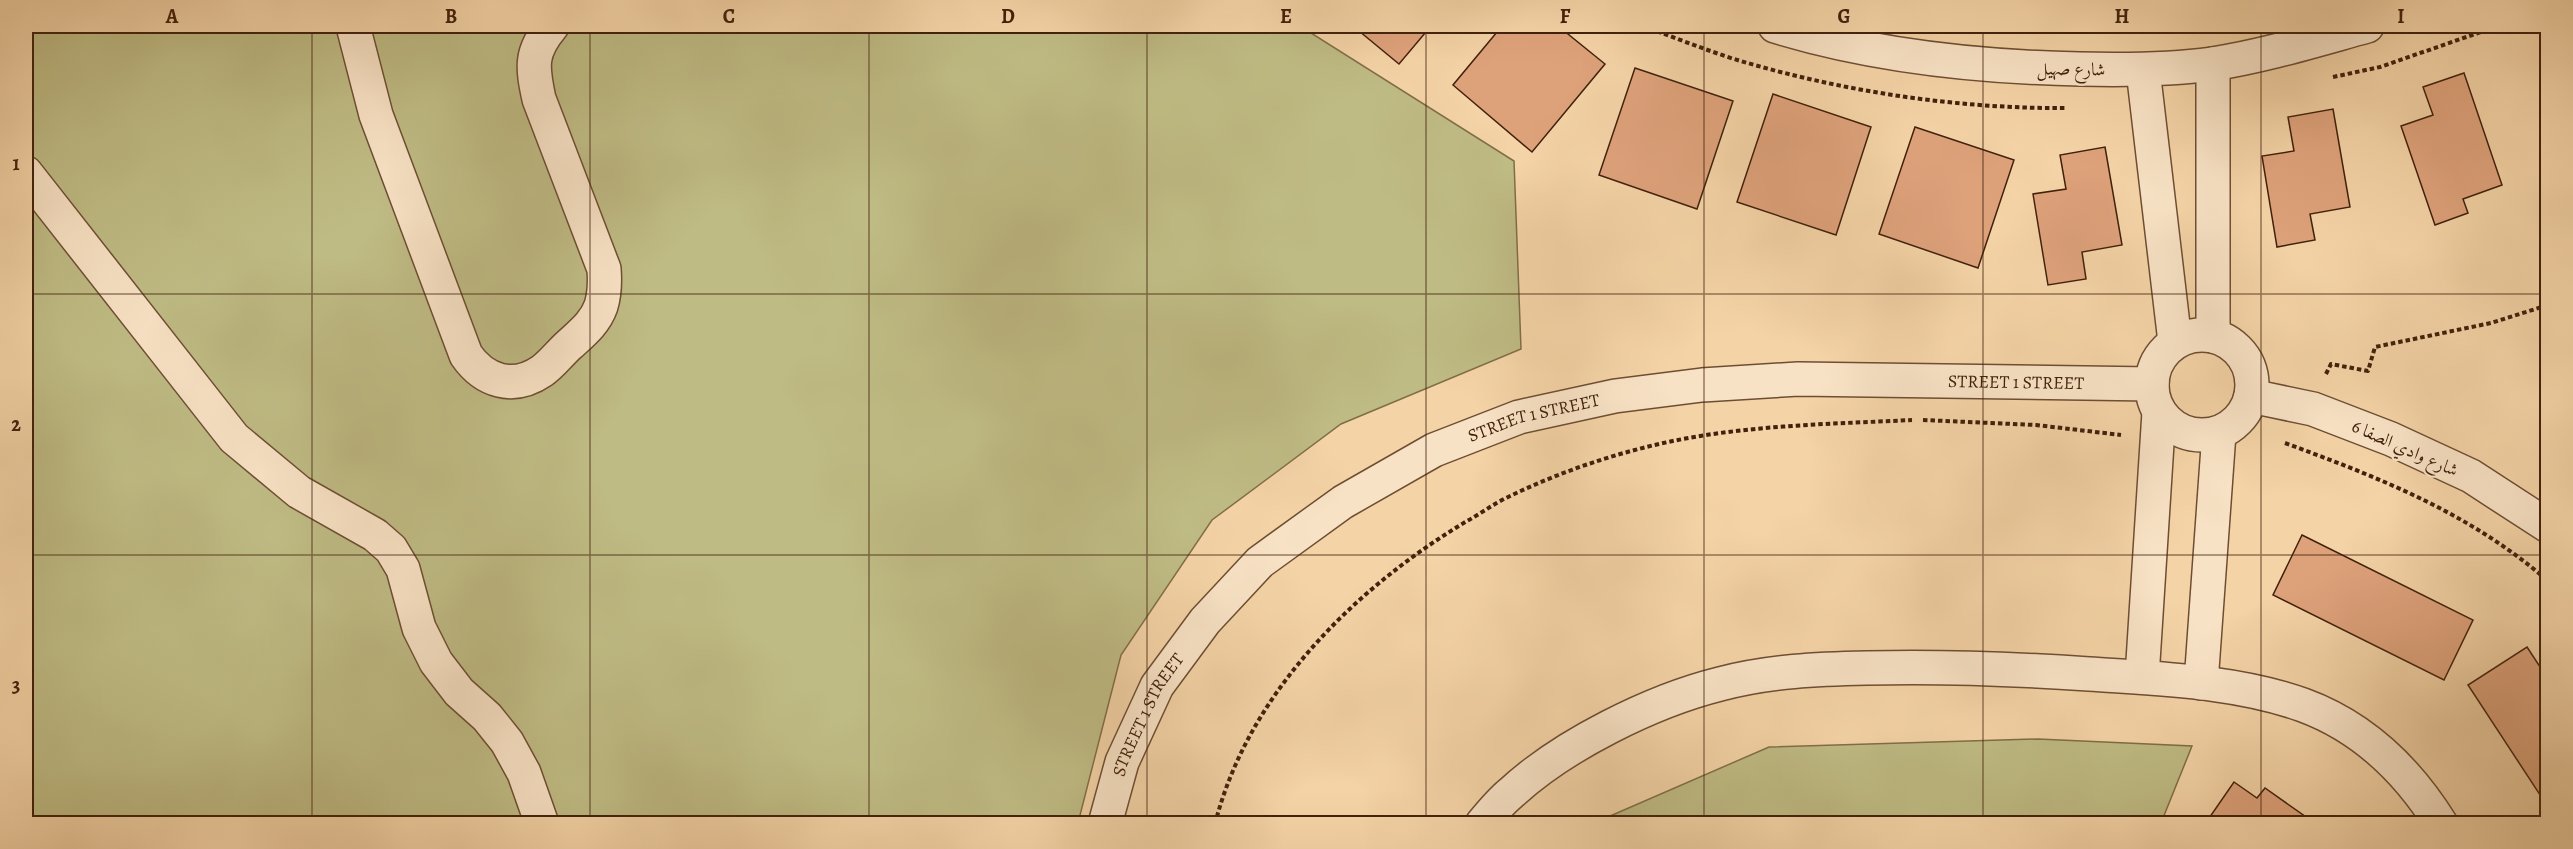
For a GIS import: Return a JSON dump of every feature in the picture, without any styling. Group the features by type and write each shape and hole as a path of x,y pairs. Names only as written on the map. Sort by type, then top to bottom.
{"street":[{"path":"353,26 376,115 466,355 476,369 491,378 508,382 526,379 542,371 592,324 601,307 606,288 604,269 539,99 534,77 533,59 541,39 552,26"},
{"name":"شارع صهيل","path":"1775,26 1808,36 1919,58 2031,68 2143,70 2213,64 2367,26"},
{"path":"2213,64 2213,336"},
{"path":"2143,70 2175,342"},
{"path":"26,173 234,438 299,492 375,535 391,549 403,569 418,628 436,662 459,692 487,717 507,742 524,772 542,824"},
{"path":"2161,225 2212,222"},
{"path":"2142,677 2156,412 2154,368 2163,353 2175,342 2193,335 2213,336 2238,349 2247,361 2252,378 2252,396 2245,412 2227,428 2203,436 2186,433 2171,425 2156,412"},
{"name":"STREET 1 STREET","path":"1105,824 1122,762 1157,686 1205,621 1260,562 1343,502 1434,450 1519,417 1616,396 1702,385 1798,379 2156,412"},
{"name":"شارع وادي الصفا 6","path":"2252,396 2313,409 2391,439 2471,476 2547,526"},
{"path":"2200,683 2227,428"},
{"path":"1482,824 1511,792 1575,745 1646,709 1720,684 1797,670 1913,667 2027,670 2142,677 2200,683 2253,692 2304,706 2350,728 2390,759 2428,804 2441,824"}],"path":[{"path":"2297,448 2331,364 2368,371 2375,347 2491,323 2547,305"},
{"path":"1215,824 1220,802 1251,732 1301,660 1361,598 1430,543 1495,504 1585,465 1669,442 1790,426 1913,420 2036,424 2156,412"},
{"path":"2227,428 2297,448 2365,473 2449,511 2525,561 2547,581"}],"shaded area":[{"path":"26,26 1300,26 1514,161 1521,349 1341,424 1212,520 1121,655 1078,823 26,823"},
{"path":"2038,739 2192,746 2161,823 1594,823 1769,747"}],"building":[{"path":"1353,26 1431,26 1399,64"},
{"path":"1502,26 1558,26 1605,64 1532,152 1453,85"},
{"path":"1635,68 1733,101 1697,209 1599,175"},
{"path":"2464,73 2502,185 2463,199 2468,213 2435,225 2401,126 2433,115 2423,87"},
{"path":"2548,86 2548,104 2541,90"},
{"path":"1773,94 1871,127 1836,235 1737,202"},
{"path":"2333,109 2350,207 2310,214 2315,240 2277,247 2262,156 2294,151 2288,117"},
{"path":"1915,127 2014,160 1978,268 1879,234"},
{"path":"2105,147 2122,245 2082,252 2086,279 2048,285 2033,194 2066,189 2060,155"},
{"path":"2302,535 2473,620 2444,680 2273,595"},
{"path":"2527,647 2548,679 2548,807 2468,685"},
{"path":"2234,782 2257,798 2265,788 2306,817 2301,824 2205,824"}]}
